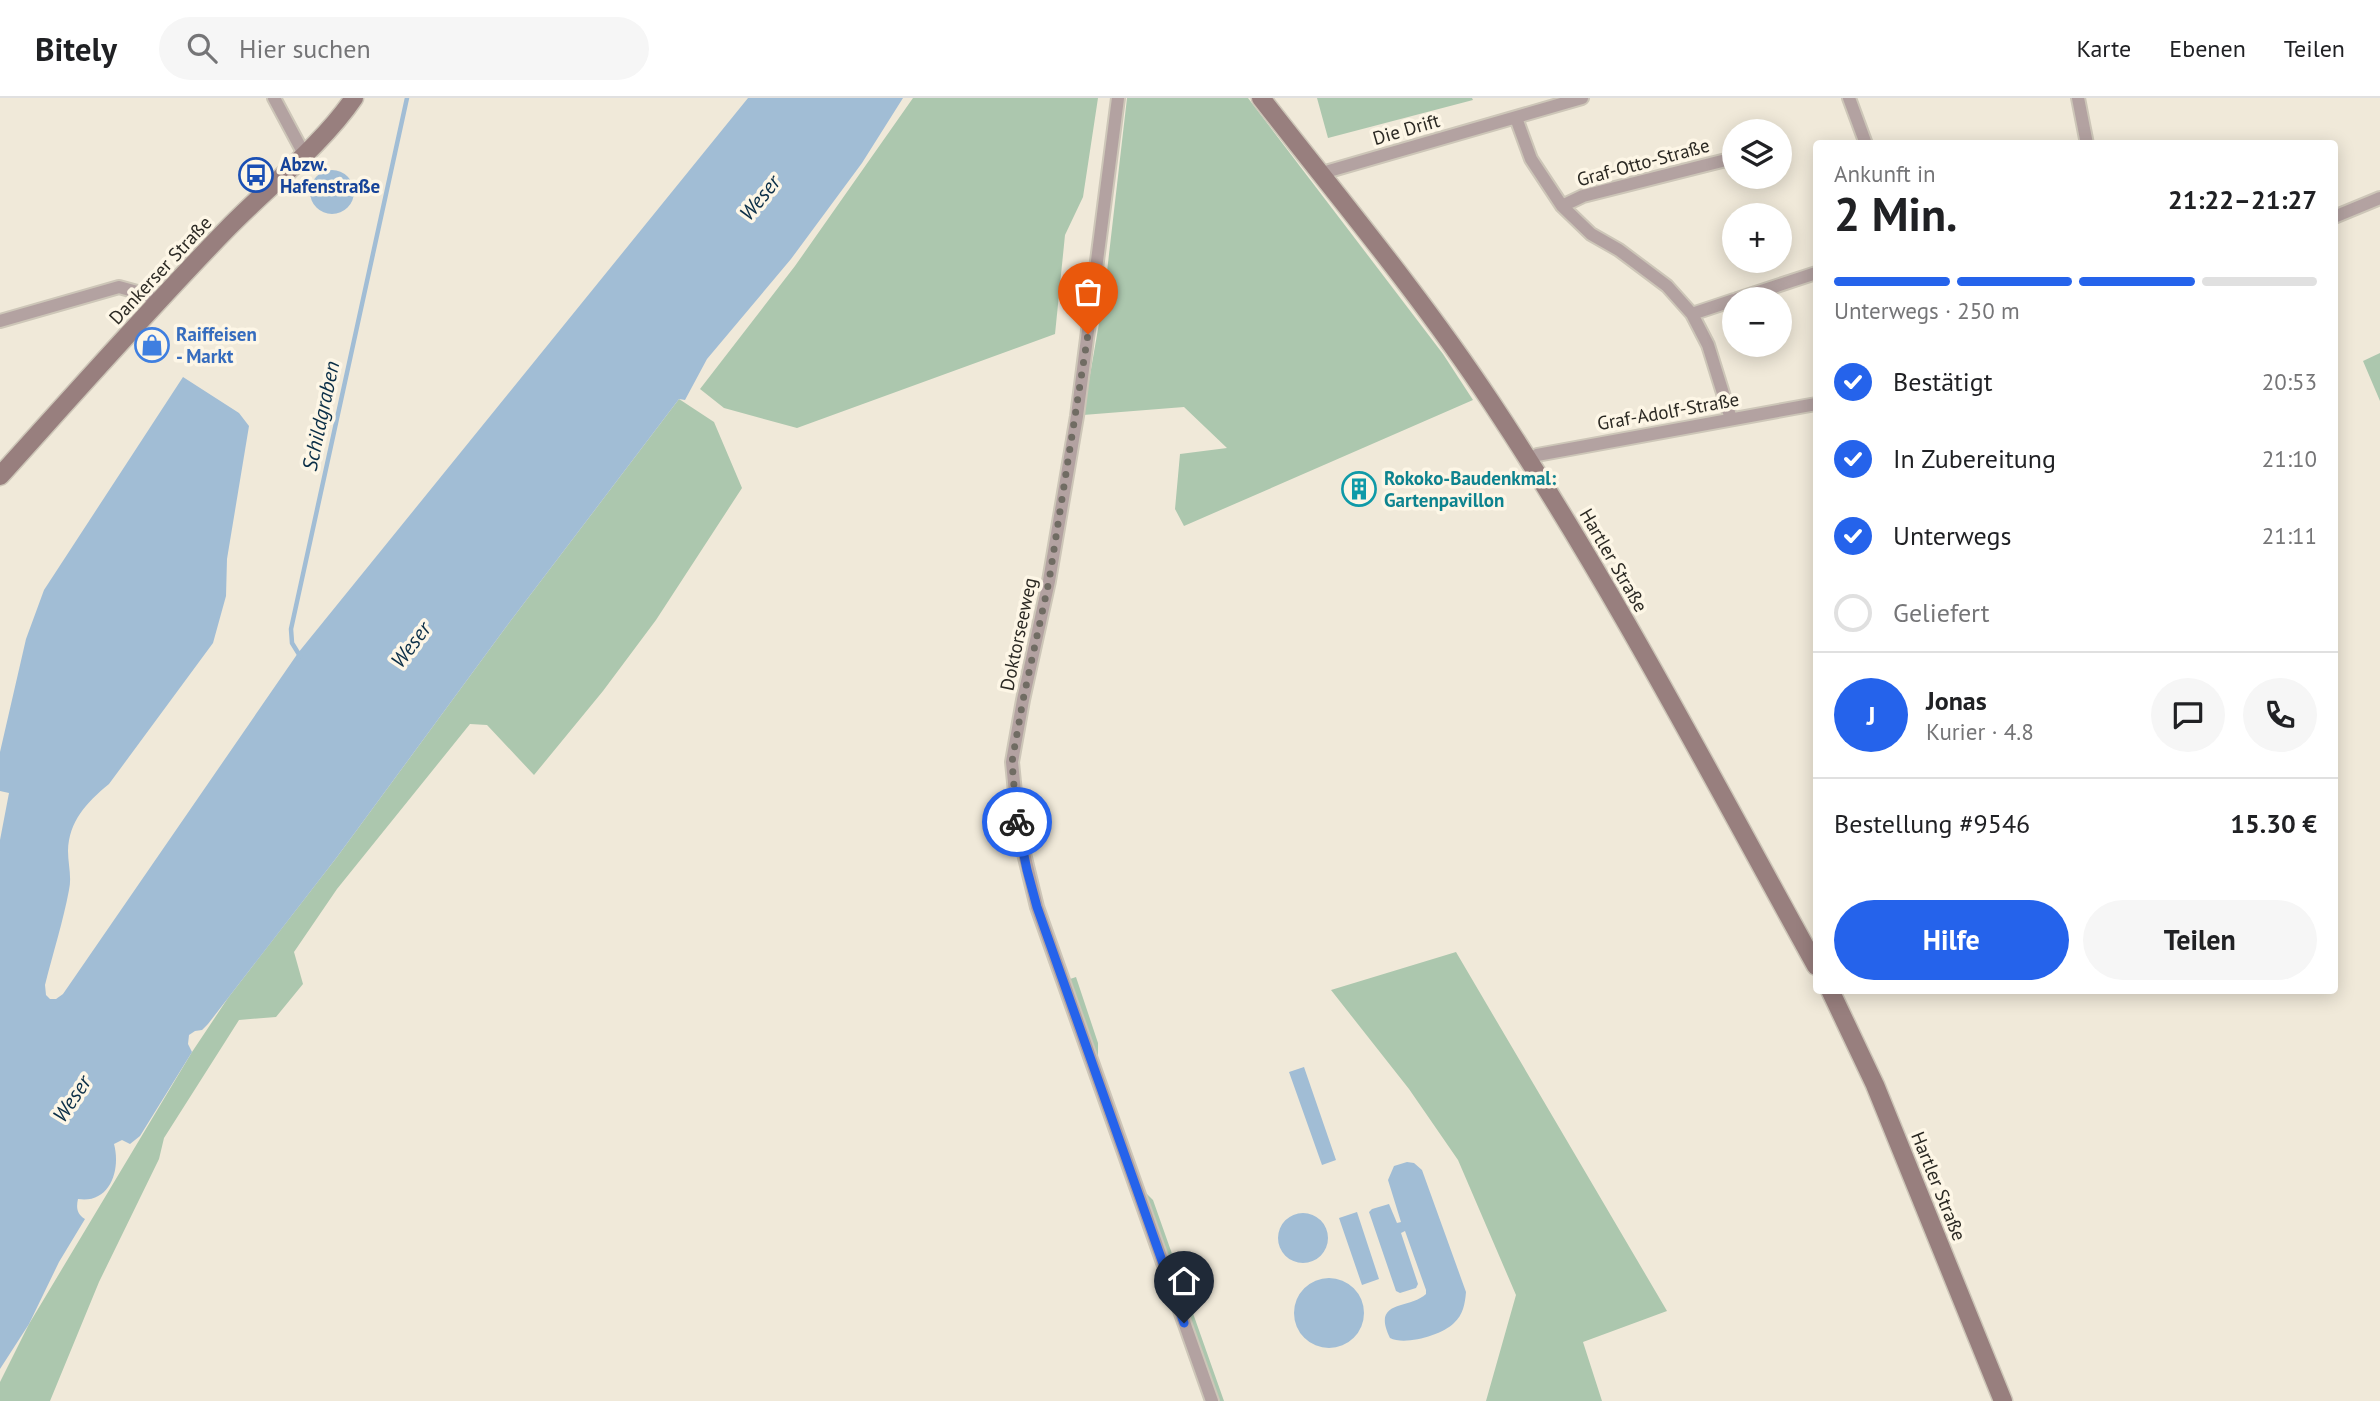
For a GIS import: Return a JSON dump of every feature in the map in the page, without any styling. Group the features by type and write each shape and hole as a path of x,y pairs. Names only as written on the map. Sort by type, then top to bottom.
{"main road":[{"name":"Dankerser Straße","path":"0,476 156,303 304,154 354,98"},
{"name":"Hartler Straße","path":"1261,98 1417,298 1529,460 1592,562 1813,961"},
{"name":"Hartler Straße","path":"1832,994 1875,1085 2003,1401"}],"street":[{"path":"274,98 304,154"},
{"name":"Doktorseeweg","path":"1118,98 1077,416 1049,581 1012,762 1018,833 1037,907 1212,1401"},
{"name":"Die Drift","path":"1322,176 1329,171 1583,98"},
{"path":"1850,98 1865,140"},
{"path":"2078,98 2086,140"},
{"name":"Graf-Otto-Straße","path":"1517,118 1531,159 1562,206 1591,234 1619,250 1667,286 1692,314 1708,345 1731,419"},
{"name":"Graf-Otto-Straße","path":"1562,206 1583,196 1722,161"},
{"path":"2338,216 2380,198"},
{"path":"1774,287 1813,274"},
{"path":"0,321 119,286 148,295 156,303"},
{"path":"1692,314 1722,304"},
{"name":"Graf-Adolf-Straße","path":"1529,460 1537,455 1813,405"}],"green space":[{"path":"913,98 1098,98 1083,197 1065,235 1055,334 797,428 724,408 700,389 795,266"},
{"path":"1127,98 1248,98 1443,354 1473,400 1184,526 1175,509 1180,454 1227,448 1184,407 1083,415 1105,289"},
{"path":"1317,98 1472,98 1473,100 1328,138"},
{"path":"2380,353 2380,401 2363,361"},
{"path":"679,399 714,422 742,488 656,620 603,691 534,775 487,725 470,724 337,889 294,952 303,984 276,1017 239,1020 164,1138 159,1159 99,1282 50,1401 0,1401 0,1382 29,1324 192,1052 228,998 337,857 506,627"},
{"path":"1456,952 1667,1311 1583,1342 1602,1401 1486,1401 1516,1295 1458,1160 1409,1089 1331,990"},
{"path":"1076,977 1098,1043 1098,1063 1139,1186 1153,1200 1224,1401 1207,1401 1058,983"}],"water":[{"name":"Weser","path":"748,98 903,98 862,163 791,259 707,359 685,400 679,399 506,627 337,857 208,1024 202,1030 189,1035 188,1044 192,1052 140,1136 130,1144 122,1140 114,1144 116,1164 111,1183 98,1196 78,1199 78,1210 85,1219 59,1262 29,1324 0,1369 0,840 9,793 0,791 0,752 26,639 44,590 183,377 239,413 249,426 227,559 226,596 213,643 109,784 93,798 75,822 68,851 69,890 45,985 46,995 50,999 56,999 63,994 298,653"},
{"path":"332,170 348,176 354,192 348,208 332,214 316,208 310,192 316,176"},
{"path":"1304,1067 1336,1160 1322,1165 1289,1072"},
{"path":"1414,1163 1422,1170 1466,1292 1463,1309 1454,1323 1432,1335 1405,1341 1390,1338 1385,1317 1394,1307 1419,1299 1426,1294 1426,1290 1405,1231 1401,1233 1418,1284 1416,1288 1400,1293 1396,1291 1369,1212 1389,1204 1397,1223 1401,1222 1388,1180 1394,1166"},
{"path":"1357,1212 1379,1279 1362,1285 1339,1218"},
{"path":"1303,1213 1321,1220 1328,1238 1321,1256 1303,1263 1285,1256 1278,1238 1285,1220"},
{"path":"1329,1278 1348,1284 1358,1294 1364,1313 1358,1332 1348,1342 1329,1348 1310,1342 1300,1332 1294,1313 1300,1294 1310,1284"}],"waterway":[{"name":"Schildgraben","path":"300,656 292,643 291,629 407,98"}],"way so far":[{"path":"1017,822 1012,762 1049,581 1088,334"}],"place":[{"name":"Abzw. Hafenstraße","path":"256,175"},
{"name":"Raiffeisen - Markt","path":"152,345"},
{"name":"Rokoko-Baudenkmal: Gartenpavillon","path":"1359,489"}],"route":[{"path":"1017,822 1037,907 1184,1323"}]}
